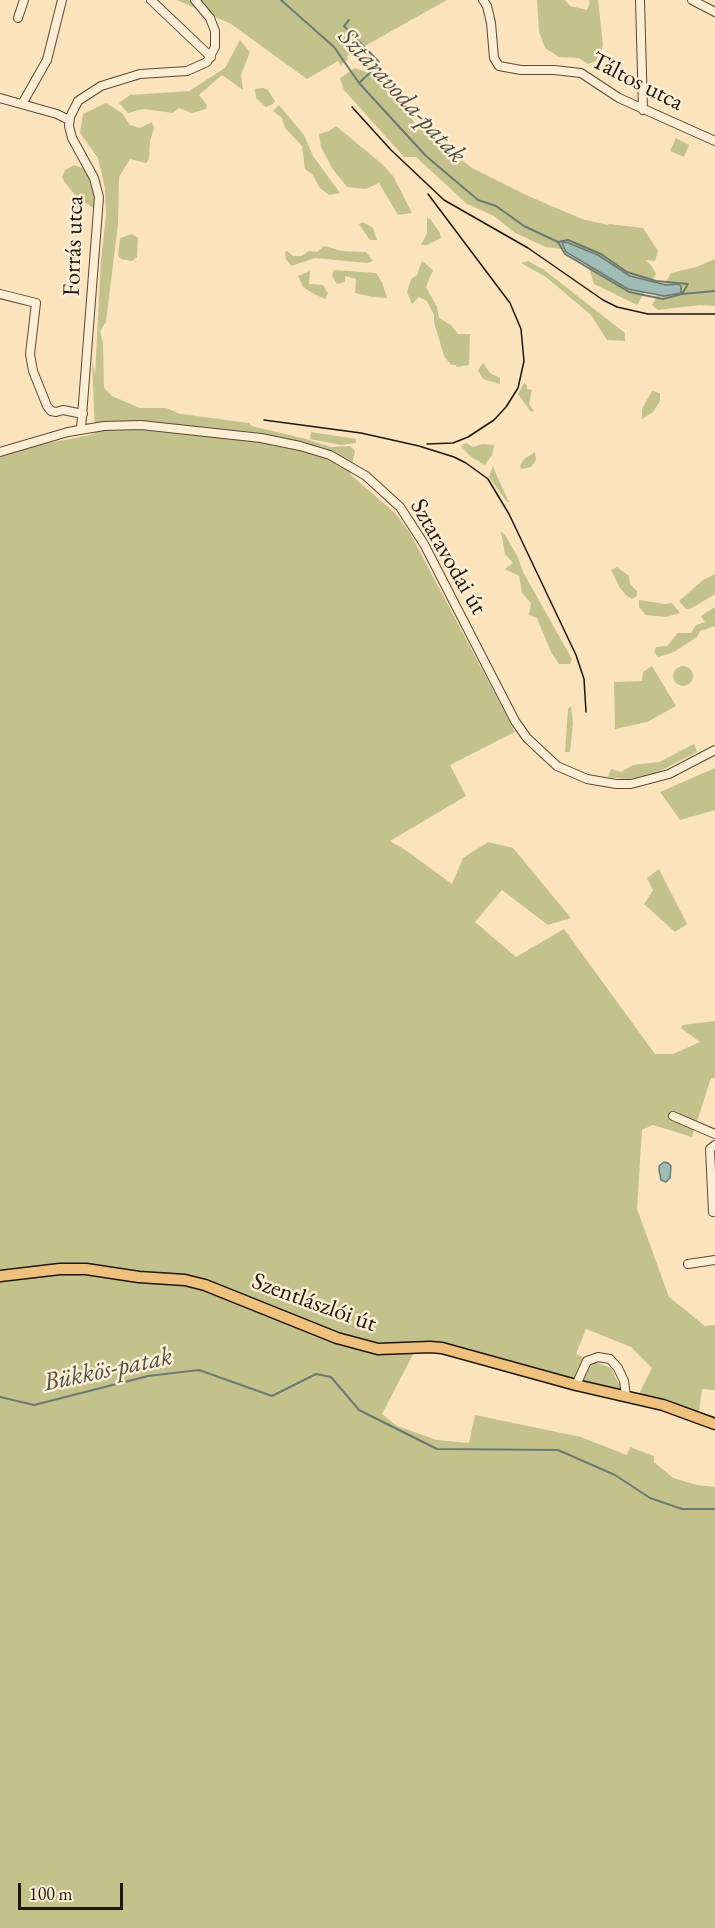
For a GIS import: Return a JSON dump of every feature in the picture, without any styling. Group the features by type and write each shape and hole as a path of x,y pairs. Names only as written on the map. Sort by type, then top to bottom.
{"main road":[{"name":"Szentlászlói út","path":"0,1276 60,1269 86,1269 139,1277 185,1280 205,1285 337,1338 378,1349 442,1348 576,1385 663,1405 715,1424"}],"street":[{"path":"18,18 24,0"},
{"path":"22,104 47,60 62,0"},
{"path":"151,0 211,57"},
{"path":"0,99 57,114 69,120 78,101 100,86 140,74 193,69 204,64 211,57 215,44 214,28 210,18 195,0"},
{"name":"Táltos utca","path":"483,0 487,6 491,23 494,58 499,66 521,70 581,73 597,85 643,110 715,141"},
{"path":"640,0 643,110"},
{"path":"692,0 715,12"},
{"name":"Forrás utca","path":"69,120 72,138 94,178 99,196 81,429"},
{"path":"0,294 36,303 30,354 33,370 47,406 51,411 63,410 83,414"},
{"name":"Sztaravodai út","path":"0,452 81,429 141,425 261,438 330,455 346,463 383,490 400,507 413,525 515,721 526,738 557,766 587,779 631,784 669,774 715,750"},
{"path":"673,1116 715,1134"},
{"path":"713,1212 710,1149 715,1145"},
{"path":"688,1264 715,1260"},
{"path":"576,1385 587,1361 598,1357 609,1359 618,1368 624,1381 626,1396"}],"shaded area":[{"path":"177,0 447,0 347,56 348,59 341,65 338,61 307,79 231,24"},
{"path":"537,0 565,0 570,6 587,10 589,0 598,0 603,46 596,61 588,64 579,58 559,57 545,48 539,32"},
{"path":"240,40 250,52 241,75 243,90 222,75 199,95 207,105 206,109 192,113 179,108 173,113 143,109 128,113 119,103 130,95 189,91 225,68"},
{"path":"355,68 378,76 414,122 472,168 582,219 608,225 643,228 658,251 655,261 645,260 656,274 637,305 594,284 586,259 570,250 546,247 515,233 494,216 467,204 416,157 404,157 344,90 340,78"},
{"path":"255,89 268,90 275,101 266,107 256,98"},
{"path":"106,103 122,113 130,125 140,128 152,122 154,128 150,141 149,159 146,163 130,159 119,177 118,224 106,322 100,331 103,343 104,388 112,396 140,408 166,408 181,414 249,423 251,426 331,447 350,446 355,451 350,474 395,513 410,533 515,732 450,765 466,796 390,841 452,884 463,858 488,842 513,848 571,918 548,925 502,890 475,922 516,957 564,929 655,1054 673,1054 700,1042 681,1028 683,1025 715,1021 715,1078 711,1078 692,1137 653,1125 642,1130 637,1209 669,1297 705,1326 715,1325 715,1390 702,1389 699,1411 639,1394 652,1368 631,1347 586,1329 576,1354 611,1368 622,1391 451,1347 419,1343 382,1414 397,1426 437,1440 469,1443 475,1415 581,1437 627,1455 630,1447 654,1456 654,1462 673,1478 697,1485 715,1487 715,1928 0,1928 0,456 28,447 95,434 92,360 95,376 101,260 106,216 105,188 98,158 80,133 83,114"},
{"path":"279,105 304,135 313,156 340,193 329,195 320,188 312,174 305,169 302,146 285,128 282,118 273,111"},
{"path":"336,126 393,176 412,213 398,215 379,183 366,189 347,187 332,168 321,147 319,134"},
{"path":"676,138 689,145 684,157 670,151"},
{"path":"74,165 83,168 89,177 95,209 77,198 62,177 65,170"},
{"path":"427,218 440,233 441,238 427,245 421,245 427,233"},
{"path":"363,222 373,228 377,240 370,240 359,224"},
{"path":"132,234 138,238 137,257 132,261 121,259 118,255 120,238"},
{"path":"324,246 342,251 366,252 373,261 367,263 315,258 291,266 286,259 285,252 287,251 293,256 301,256 309,251 317,252"},
{"path":"715,259 715,306 700,305 658,310 652,305 671,273 696,267"},
{"path":"422,261 433,270 426,287 437,307 439,318 451,325 458,334 470,334 469,365 457,367 451,365 444,356 434,315 427,301 419,297 412,304 407,292 411,279 417,275"},
{"path":"528,261 544,270 625,333 625,341 607,340 591,315 546,277 521,263"},
{"path":"334,270 376,273 382,282 387,298 355,293 356,279 345,276 345,282 337,284 332,276"},
{"path":"310,271 309,284 323,285 328,293 325,299 303,287 298,276"},
{"path":"483,363 490,373 500,378 500,384 483,379 478,370"},
{"path":"524,383 527,389 532,390 529,404 534,411 531,412 518,394"},
{"path":"652,391 660,393 660,401 653,412 642,419 642,409"},
{"path":"311,432 356,439 356,443 341,445 310,439"},
{"path":"466,443 473,447 482,444 494,445 492,455 485,465 471,457 461,446"},
{"path":"535,452 536,460 531,467 521,469 520,466 524,459"},
{"path":"493,466 496,474 509,502 489,477"},
{"path":"501,531 518,557 523,572 572,659 570,664 559,664 551,652 537,618 529,615 531,603 522,593 519,576 505,569 513,563 505,554"},
{"path":"617,567 629,576 630,584 637,591 637,596 632,599 620,588 611,570"},
{"path":"715,574 715,594 692,608 686,609 679,601 703,580"},
{"path":"639,600 672,603 680,613 666,617 646,615 639,607"},
{"path":"715,607 715,626 700,631 697,637 674,652 658,657 654,652 656,647 667,646 678,633 691,633 696,625 705,622 701,616"},
{"path":"652,666 676,706 647,722 615,729 614,682 642,681 643,672"},
{"path":"683,666 690,669 693,676 690,683 683,686 676,683 673,676 676,669"},
{"path":"571,706 573,723 570,752 565,752 568,709"},
{"path":"694,744 697,752 650,776 628,779 608,777 611,769 621,772 633,765 659,762"},
{"path":"715,768 715,810 680,820 660,792"},
{"path":"659,869 687,924 675,932 644,904 653,890 647,878"}],"water":[{"path":"566,242 598,255 630,276 666,285 678,284 681,286 681,293 664,296 628,289 566,252 562,243"},
{"path":"664,1162 671,1166 670,1178 666,1182 661,1180 659,1170 659,1166"}],"waterway":[{"name":"Sztaravoda-patak","path":"281,0 334,47 359,83 426,156 478,200 496,206 524,226 558,242 568,240 601,254 627,272 656,281 688,284 682,294 715,291"},
{"path":"349,20 344,26 379,62"},
{"path":"359,83 374,69"},
{"path":"558,242 565,254 629,292 663,299 682,294"},
{"name":"Bükkös-patak","path":"0,1397 34,1405 148,1376 199,1370 272,1396 316,1374 331,1377 359,1410 437,1449 558,1450 615,1475 650,1498 682,1509 715,1509"}],"tram line":[{"path":"352,107 391,150 444,200 528,248 603,300 617,307 648,314 715,314"},
{"path":"427,444 453,443 468,437 494,420 518,388 524,361 521,329 510,303 428,194"},
{"path":"264,420 361,433 419,446 454,457 488,479 509,514 576,655 584,679 586,712"}]}
